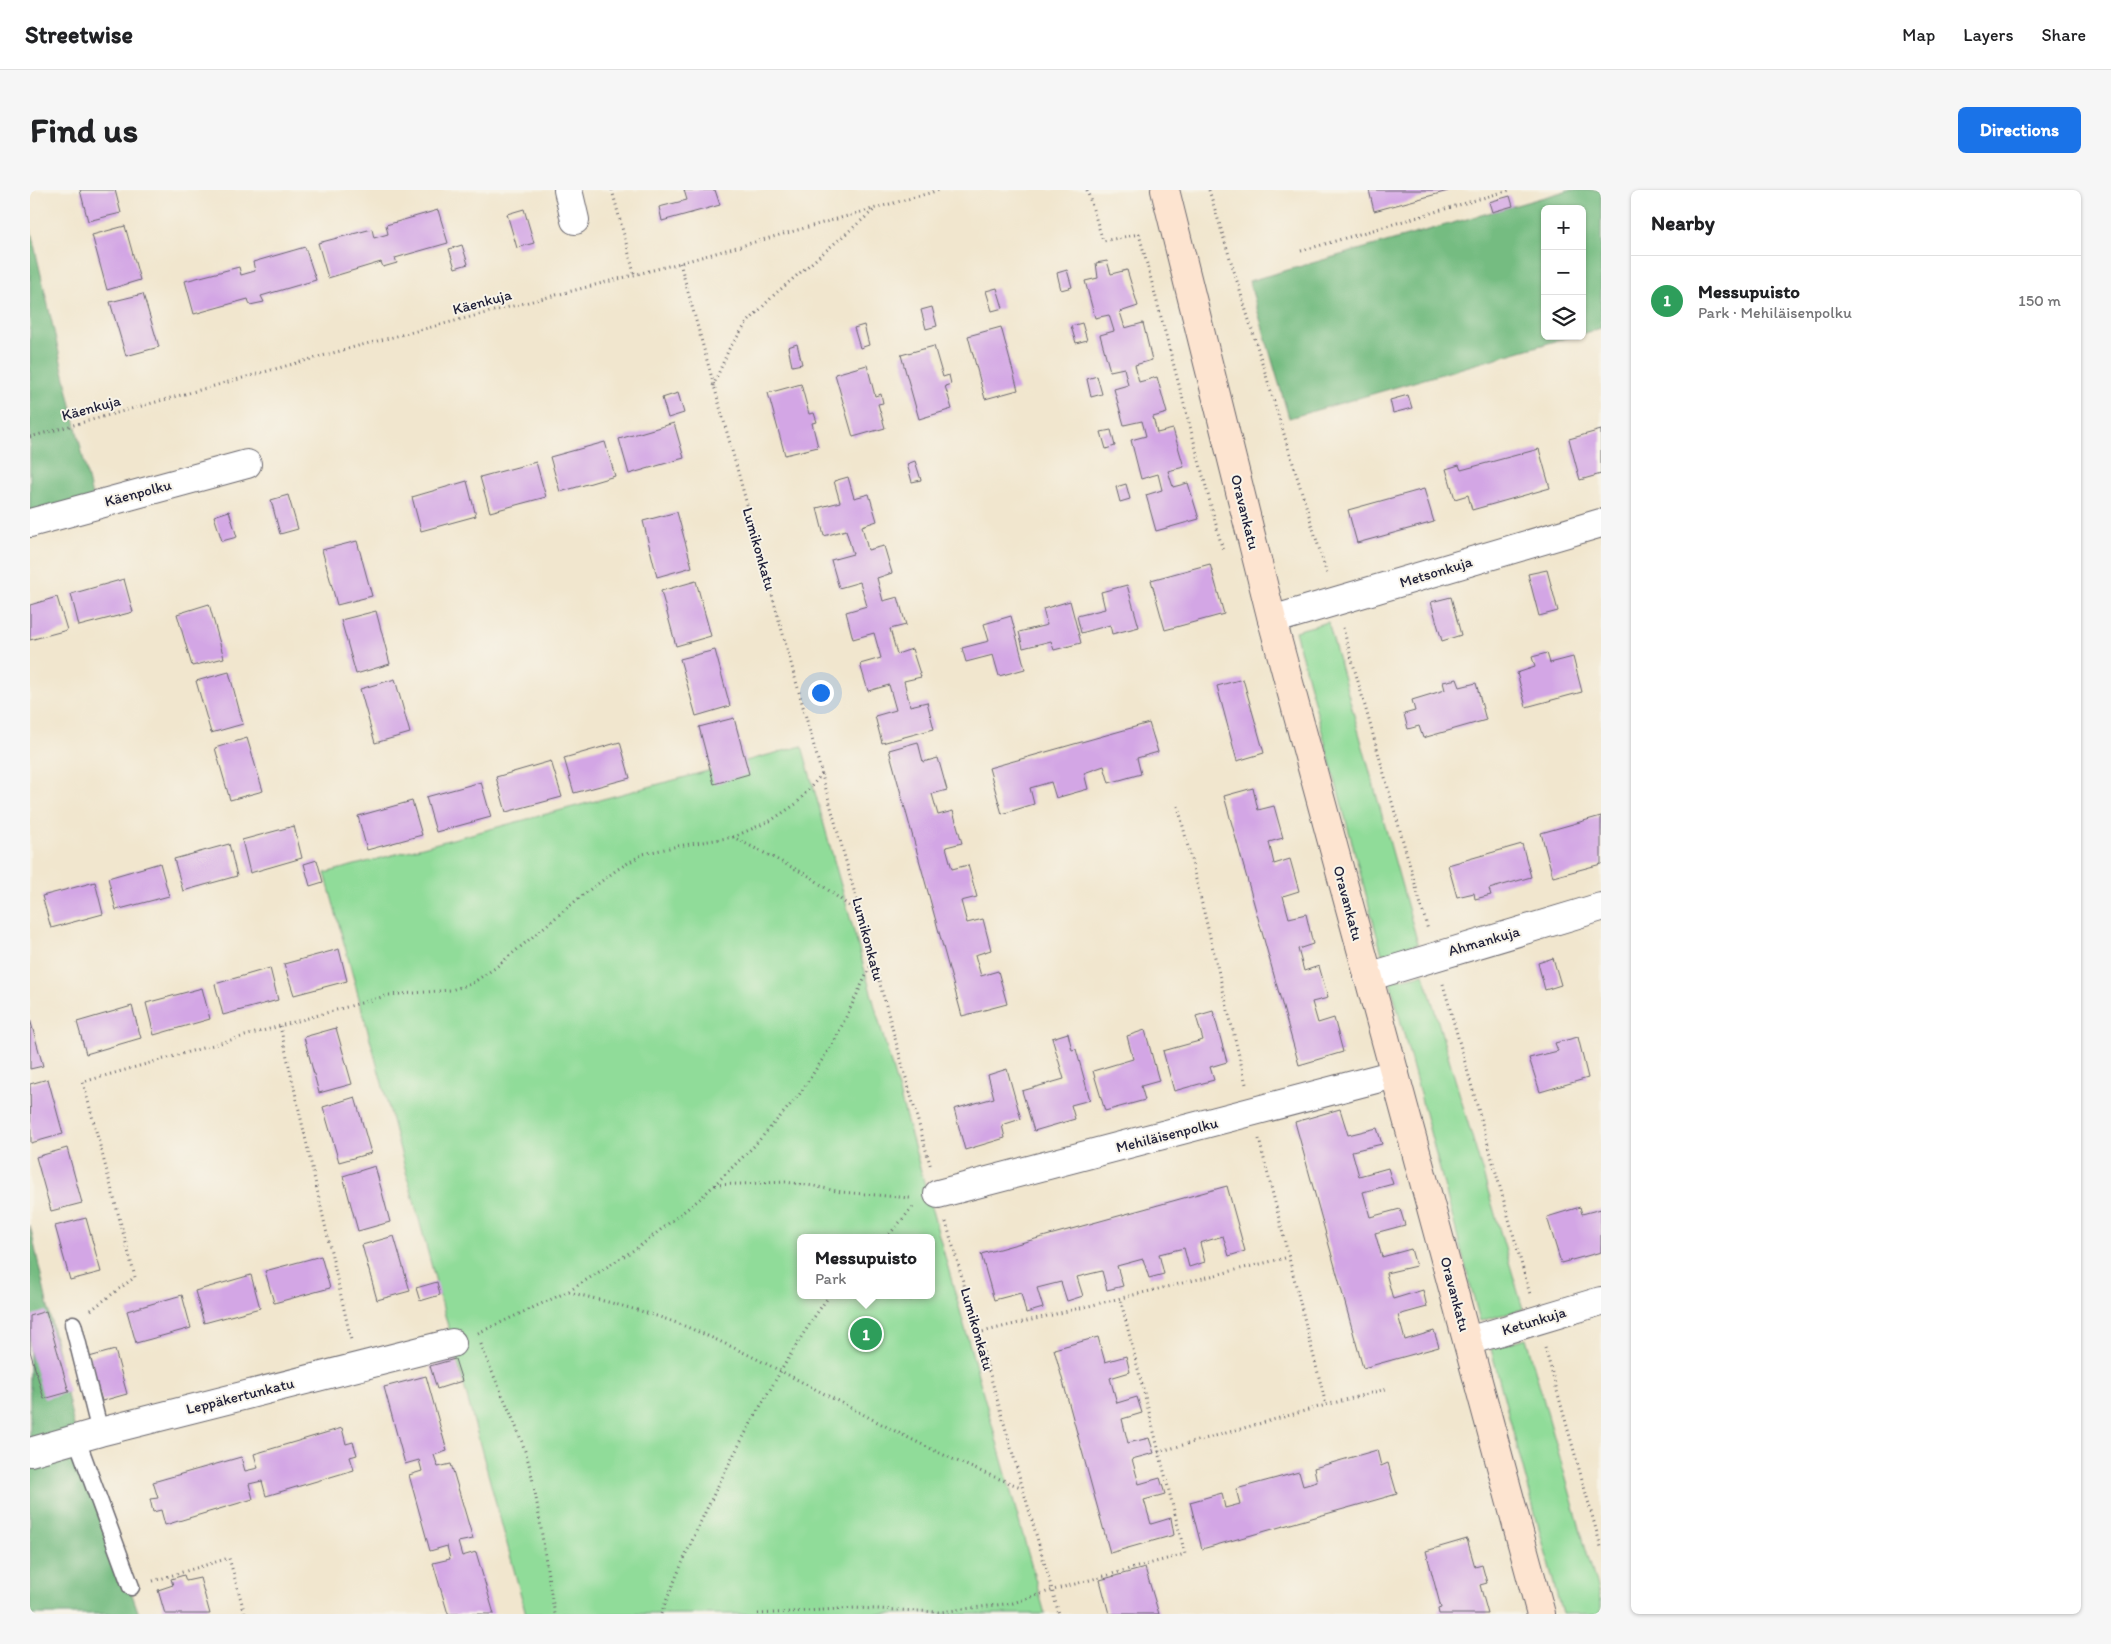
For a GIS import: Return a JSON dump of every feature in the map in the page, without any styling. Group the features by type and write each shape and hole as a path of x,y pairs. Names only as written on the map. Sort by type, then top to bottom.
{"street":[{"path":"568,190 576,220"},
{"name":"Oravankatu","path":"1165,190 1272,620 1541,1614"},
{"name":"Käenpolku","path":"30,523 247,464"},
{"name":"Metsonkuja","path":"1272,620 1601,523"},
{"name":"Ahmankuja","path":"1368,977 1601,907"},
{"name":"Mehiläisenpolku","path":"929,1196 1395,1074"},
{"name":"Ketunkuja","path":"1468,1341 1601,1301"},
{"name":"Leppäkertunkatu","path":"30,1452 452,1343"}],"lane":[{"path":"74,1324 89,1436 131,1587"}],"path":[{"path":"612,190 634,274"},
{"name":"Käenkuja","path":"30,437 349,348 680,262 940,190"},
{"path":"1209,190 1335,602 1601,1547"},
{"path":"1301,251 1510,190"},
{"path":"713,387 729,349 746,324 775,294 877,207"},
{"name":"Lumikonkatu","path":"680,262 713,387 862,915 929,1196 978,1333 1059,1614"},
{"path":"74,1324 135,1276 83,1082 389,995 451,990 471,984 494,968 584,894 643,854 733,837 770,821 796,804 823,774"},
{"path":"733,837 811,877 862,915"},
{"path":"452,1343 569,1291 640,1246 701,1198 754,1146 800,1095 835,1040 874,961"},
{"path":"280,1026 357,1366"},
{"path":"714,1185 784,1182 841,1192 929,1196"},
{"path":"890,1234 929,1196"},
{"path":"978,1333 1288,1256"},
{"path":"569,1291 682,1325 781,1371 982,1473 1022,1487"},
{"path":"758,1614 855,1608 940,1612 1013,1603 1184,1554 1120,1298"},
{"path":"661,1614 706,1510 753,1418 827,1299"},
{"path":"478,1333 494,1379 517,1428 530,1468 555,1614"},
{"path":"1158,1452 1326,1405"},
{"path":"131,1587 229,1558 245,1614"}],"green space":[{"path":"1569,190 1601,190 1601,328 1586,333 1586,205 1541,205 1541,340 1559,340 1289,418 1249,281"},
{"path":"30,227 94,505 30,523"},
{"path":"1328,622 1418,944 1382,954 1295,631"},
{"path":"802,746 1045,1614 526,1614 325,873"},
{"path":"1424,974 1523,1309 1480,1321 1390,981"},
{"path":"30,1225 77,1440 30,1452"},
{"path":"1526,1338 1601,1602 1601,1614 1562,1614 1491,1349"},
{"path":"81,1451 139,1614 30,1614 30,1464"}],"building":[{"path":"80,190 115,190 121,213 88,221"},
{"path":"684,190 715,190 720,205 662,221 659,207 687,200"},
{"path":"1369,190 1448,190 1448,191 1374,211"},
{"path":"1510,196 1513,206 1492,212 1489,202"},
{"path":"524,209 534,243 517,248 507,214"},
{"path":"438,210 448,243 395,258 397,263 383,267 381,262 328,278 318,243 372,229 374,238 388,234 386,225"},
{"path":"125,226 140,280 107,290 92,235"},
{"path":"462,245 468,264 455,268 449,249"},
{"path":"305,247 316,280 261,296 264,302 250,305 248,299 194,314 185,281 239,267 241,275 255,271 253,262"},
{"path":"1107,261 1111,274 1127,270 1138,306 1120,312 1125,328 1143,323 1152,360 1135,365 1139,382 1157,377 1167,413 1153,417 1157,433 1173,429 1184,467 1168,471 1173,487 1188,483 1199,519 1156,531 1146,495 1162,490 1158,474 1141,479 1131,440 1146,436 1142,421 1124,425 1114,389 1128,385 1124,368 1110,371 1100,335 1114,331 1109,315 1095,318 1085,281 1098,278 1096,263"},
{"path":"1067,270 1072,287 1061,290 1057,273"},
{"path":"997,288 1003,308 992,311 986,291"},
{"path":"143,294 159,347 126,356 110,302"},
{"path":"932,307 937,326 926,329 921,310"},
{"path":"1082,323 1087,340 1076,343 1071,326"},
{"path":"864,325 869,345 860,348 854,328"},
{"path":"1001,327 1018,390 985,399 968,336"},
{"path":"797,344 802,364 792,366 788,347"},
{"path":"934,346 943,377 949,375 951,384 945,386 952,409 919,419 901,355"},
{"path":"867,365 875,396 881,394 883,403 878,404 885,428 853,437 835,374"},
{"path":"1097,376 1102,394 1091,397 1087,379"},
{"path":"801,384 809,414 814,413 817,422 812,423 818,447 785,455 768,393"},
{"path":"678,393 684,413 668,418 662,398"},
{"path":"1408,395 1412,408 1393,413 1390,400"},
{"path":"674,423 684,458 629,474 619,439"},
{"path":"1111,430 1115,446 1106,449 1101,432"},
{"path":"1601,430 1601,474 1580,480 1569,439"},
{"path":"605,442 615,476 560,492 550,457"},
{"path":"1539,449 1550,488 1472,510 1468,495 1455,499 1446,469 1459,465 1461,470"},
{"path":"915,461 921,480 912,482 907,464"},
{"path":"536,462 546,497 490,512 480,477"},
{"path":"848,477 854,498 869,494 877,521 862,526 868,550 884,546 892,573 877,578 883,601 898,597 906,625 890,629 897,654 912,649 921,677 904,681 910,706 927,702 934,729 882,743 875,716 896,710 889,685 868,691 860,664 881,658 874,633 853,639 846,612 867,606 860,582 839,588 831,560 853,554 846,530 824,536 817,508 840,502 834,481"},
{"path":"467,481 476,516 421,531 412,497"},
{"path":"1126,484 1130,499 1120,502 1116,487"},
{"path":"1424,489 1434,522 1357,543 1348,510"},
{"path":"288,495 298,529 280,534 271,500"},
{"path":"229,511 237,537 222,541 214,516"},
{"path":"677,512 692,567 657,577 643,521"},
{"path":"357,541 372,596 337,605 322,550"},
{"path":"1210,564 1224,614 1165,630 1151,580"},
{"path":"1547,570 1558,611 1539,616 1528,574"},
{"path":"124,579 133,612 79,626 71,594"},
{"path":"696,581 711,636 676,646 661,591"},
{"path":"1127,585 1139,627 1112,634 1110,625 1081,633 1077,616 1105,609 1101,592"},
{"path":"57,597 67,630 30,640 30,605"},
{"path":"1451,597 1461,635 1442,641 1431,602"},
{"path":"1070,601 1081,643 1054,650 1051,641 1023,648 1019,632 1047,625 1043,609"},
{"path":"209,604 224,658 192,666 177,614"},
{"path":"376,611 390,664 356,674 341,620"},
{"path":"1011,616 1025,669 999,676 993,655 966,662 962,648 989,641 984,624"},
{"path":"715,650 730,706 696,716 680,659"},
{"path":"1547,653 1550,663 1573,657 1582,692 1526,707 1517,673 1535,667 1532,657"},
{"path":"229,672 243,724 211,733 196,681"},
{"path":"395,679 410,733 375,743 360,689"},
{"path":"1243,679 1264,753 1237,761 1217,686"},
{"path":"1457,679 1460,687 1476,683 1486,720 1423,738 1419,726 1408,729 1404,714 1415,711 1412,700 1445,690 1443,682"},
{"path":"734,718 749,774 714,784 699,727"},
{"path":"1149,723 1158,752 1137,758 1141,774 1109,783 1104,766 1084,773 1088,789 1056,798 1051,782 1030,788 1034,804 1002,814 989,768"},
{"path":"247,738 263,791 230,800 215,748"},
{"path":"620,742 630,778 574,793 564,758"},
{"path":"918,742 923,762 938,758 947,790 932,794 938,815 953,811 962,843 946,847 952,869 968,865 977,897 961,901 967,923 983,919 991,950 975,955 981,976 998,971 1007,1004 962,1016 889,750"},
{"path":"551,761 562,797 506,812 496,777"},
{"path":"481,782 491,817 436,832 426,797"},
{"path":"1253,788 1258,810 1274,806 1283,838 1269,842 1274,864 1290,859 1299,891 1283,896 1289,918 1306,914 1313,944 1298,949 1304,971 1319,966 1328,998 1312,1002 1318,1023 1334,1018 1343,1052 1299,1065 1224,796"},
{"path":"412,801 422,835 367,850 358,816"},
{"path":"1601,816 1601,864 1553,877 1541,833"},
{"path":"294,826 302,858 250,873 242,840"},
{"path":"229,844 237,876 183,891 174,859"},
{"path":"1522,844 1531,877 1489,889 1491,895 1475,899 1474,893 1457,897 1448,865"},
{"path":"317,860 323,882 310,886 304,864"},
{"path":"160,863 169,896 116,910 108,878"},
{"path":"95,882 103,914 51,928 42,896"},
{"path":"339,949 347,981 294,995 284,964"},
{"path":"1553,958 1561,985 1545,990 1538,963"},
{"path":"270,968 278,1000 223,1015 215,984"},
{"path":"202,988 210,1019 154,1035 146,1003"},
{"path":"132,1006 141,1038 86,1054 77,1022"},
{"path":"1213,1011 1227,1062 1210,1067 1214,1080 1174,1091 1163,1051 1203,1040 1196,1016"},
{"path":"30,1019 43,1066 30,1069"},
{"path":"336,1028 352,1084 319,1093 304,1037"},
{"path":"1145,1030 1159,1081 1141,1086 1145,1100 1105,1111 1093,1071 1133,1059 1127,1036"},
{"path":"1068,1033 1072,1050 1076,1049 1090,1100 1071,1105 1075,1119 1034,1131 1022,1091 1064,1079 1052,1038"},
{"path":"1578,1037 1588,1078 1540,1092 1529,1058 1558,1051 1555,1043"},
{"path":"1007,1069 1021,1119 1002,1125 1005,1138 965,1150 954,1109 994,1098 988,1075"},
{"path":"48,1079 63,1134 31,1143 30,1084"},
{"path":"355,1097 371,1153 339,1162 323,1107"},
{"path":"1340,1109 1348,1135 1377,1128 1382,1144 1352,1151 1359,1176 1388,1168 1393,1184 1363,1192 1370,1217 1400,1209 1405,1225 1375,1233 1382,1257 1411,1249 1416,1266 1386,1273 1393,1299 1423,1290 1427,1307 1398,1315 1405,1340 1434,1331 1439,1347 1363,1368 1295,1122"},
{"path":"67,1148 82,1203 51,1211 36,1157"},
{"path":"375,1166 390,1222 358,1231 343,1176"},
{"path":"1227,1186 1245,1251 1229,1256 1223,1236 1200,1243 1205,1262 1189,1267 1184,1248 1159,1254 1164,1274 1149,1278 1143,1259 1117,1266 1123,1286 1107,1290 1102,1271 1077,1277 1083,1296 1067,1301 1061,1282 1037,1288 1043,1308 1026,1313 1021,1293 994,1300 981,1254"},
{"path":"1580,1207 1582,1214 1601,1209 1601,1252 1561,1263 1547,1217"},
{"path":"86,1218 101,1272 70,1280 55,1226"},
{"path":"394,1236 410,1291 377,1300 362,1245"},
{"path":"321,1256 330,1288 274,1303 265,1271"},
{"path":"251,1275 260,1308 204,1323 195,1291"},
{"path":"437,1282 440,1295 420,1301 416,1288"},
{"path":"182,1295 191,1328 136,1343 127,1311"},
{"path":"46,1311 69,1392 44,1399 30,1351 30,1316"},
{"path":"1098,1337 1105,1362 1126,1356 1130,1372 1110,1378 1117,1403 1137,1397 1142,1413 1122,1419 1128,1443 1149,1438 1154,1453 1132,1459 1139,1484 1160,1478 1165,1494 1144,1500 1151,1524 1171,1518 1174,1535 1110,1553 1054,1349"},
{"path":"115,1350 127,1394 102,1401 89,1357"},
{"path":"455,1359 462,1381 437,1389 430,1366"},
{"path":"426,1376 447,1451 434,1455 438,1467 451,1464 473,1539 458,1542 462,1556 476,1552 494,1614 448,1614 433,1563 450,1559 447,1546 430,1551 409,1475 422,1471 419,1460 405,1464 384,1387"},
{"path":"342,1428 346,1444 353,1442 357,1455 350,1457 354,1470 266,1496 262,1481 249,1484 253,1499 165,1525 161,1510 153,1512 150,1499 158,1498 153,1482 241,1457 245,1471 258,1468 254,1454"},
{"path":"1377,1450 1381,1466 1388,1463 1397,1494 1202,1549 1190,1502 1222,1493 1225,1508 1240,1504 1236,1489 1299,1472 1303,1486 1317,1482 1314,1468"},
{"path":"1467,1539 1475,1567 1482,1565 1487,1583 1480,1585 1488,1614 1439,1614 1438,1609 1441,1608 1426,1551"},
{"path":"1145,1568 1159,1614 1109,1614 1100,1580"},
{"path":"184,1575 186,1581 200,1578 210,1614 165,1614 158,1590 173,1585 171,1579"}],"place":[{"name":"Messupuisto","path":"866,1334"}]}
